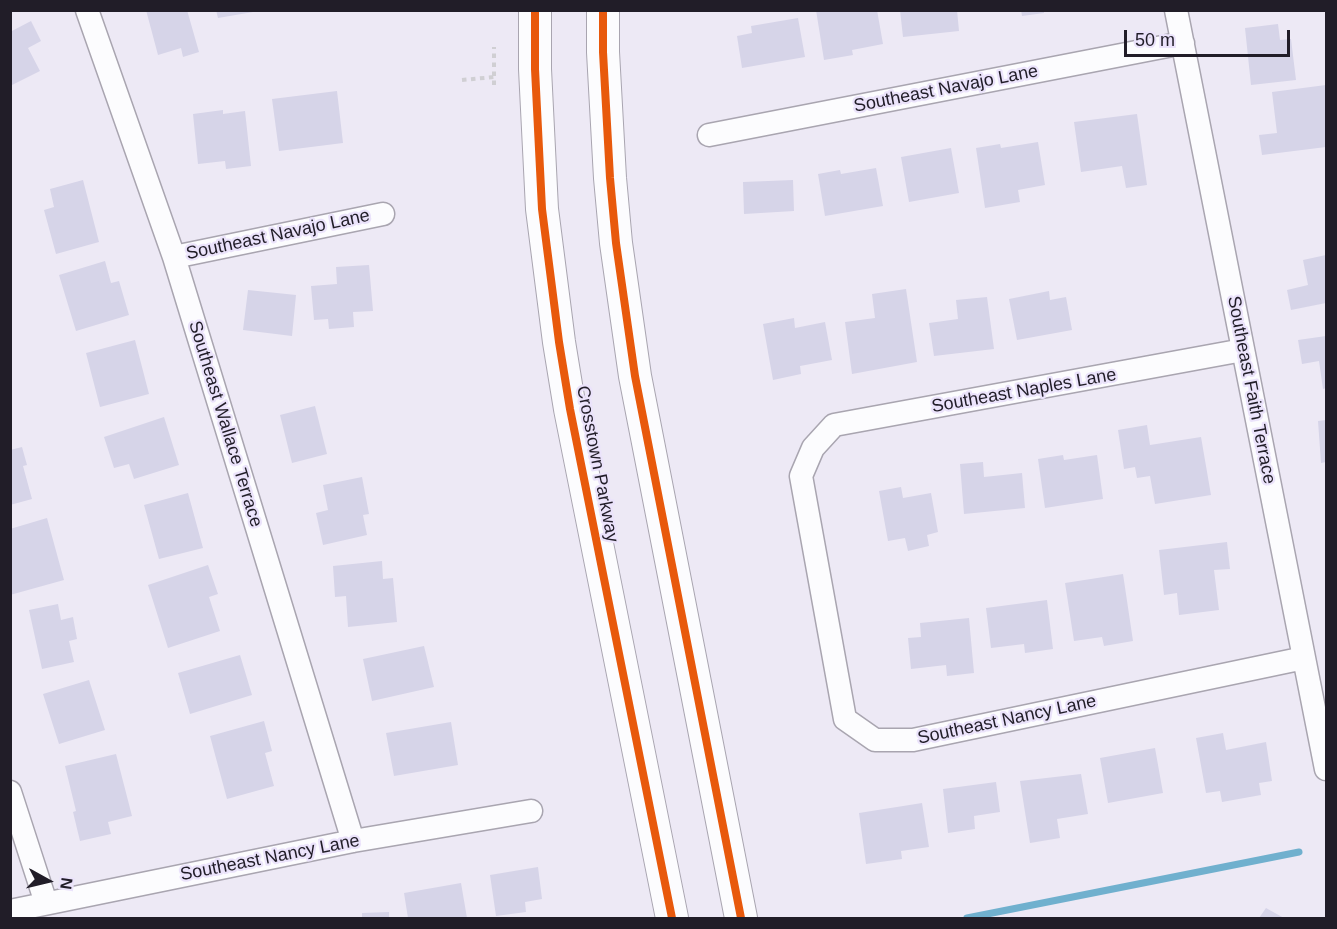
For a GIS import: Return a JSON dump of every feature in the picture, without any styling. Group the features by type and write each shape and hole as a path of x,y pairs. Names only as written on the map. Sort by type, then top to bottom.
{"main road":[{"name":"Crosstown Parkway","path":"535,10 535,69 542,209 559,342 570,409 672,918"},
{"path":"603,10 609,178 633,365 741,918"}],"street":[{"name":"Southeast Wallace Terrace","path":"87,10 174,257 353,841"},
{"name":"Southeast Faith Terrace","path":"1176,10 1326,769"},
{"name":"Southeast Navajo Lane","path":"709,135 1183,43"},
{"name":"Southeast Navajo Lane","path":"174,257 382,214"},
{"name":"Southeast Naples Lane","path":"813,448 834,425 1244,350"},
{"name":"Southeast Nancy Lane","path":"813,448 801,476 845,719 875,740 913,740 1304,658"},
{"path":"10,792 46,903"},
{"name":"Southeast Nancy Lane","path":"10,910 353,841 531,811"}],"path":[{"path":"494,47 494,85"},
{"path":"462,80 494,77"}],"building":[{"path":"146,10 187,10 199,52 183,57 181,48 158,55"},
{"path":"216,10 253,10 253,12 218,18"},
{"path":"816,10 877,10 883,44 852,50 853,55 824,60"},
{"path":"900,10 957,10 959,31 903,37"},
{"path":"1021,10 1044,10 1044,13 1022,16"},
{"path":"798,18 805,57 742,68 737,36 752,33 751,26"},
{"path":"31,21 41,41 28,48 40,71 10,86 10,32"},
{"path":"1278,24 1280,40 1291,39 1296,80 1251,85 1245,28"},
{"path":"1326,85 1326,147 1262,155 1259,135 1277,133 1272,92"},
{"path":"337,91 343,143 279,151 272,99"},
{"path":"223,110 223,114 245,111 251,166 226,169 225,161 198,164 193,114"},
{"path":"1137,114 1147,185 1126,188 1122,166 1081,172 1074,122"},
{"path":"1038,142 1045,185 1018,190 1020,202 985,208 976,148 1000,144 1001,148"},
{"path":"951,148 959,193 909,202 901,157"},
{"path":"876,168 883,206 825,216 818,174 840,170 841,174"},
{"path":"83,180 99,242 56,254 44,210 54,207 50,189"},
{"path":"793,180 794,211 744,214 743,182"},
{"path":"1326,255 1326,303 1291,310 1287,290 1308,285 1303,260"},
{"path":"105,261 111,283 119,281 129,315 76,331 59,275"},
{"path":"369,265 373,311 353,312 354,327 329,329 328,319 314,320 311,286 337,284 336,267"},
{"path":"906,289 917,362 852,374 845,322 875,318 872,294"},
{"path":"248,290 296,295 292,336 243,330"},
{"path":"1049,291 1050,300 1066,297 1072,330 1017,340 1009,299"},
{"path":"987,297 994,349 934,356 929,323 958,319 956,300"},
{"path":"794,318 795,328 825,322 832,360 800,366 801,374 773,380 763,324"},
{"path":"1326,336 1326,388 1323,389 1319,361 1302,364 1298,340"},
{"path":"135,340 149,394 100,407 86,353"},
{"path":"315,406 327,454 292,463 280,415"},
{"path":"164,417 179,465 134,479 129,464 114,468 104,437"},
{"path":"1326,420 1326,462 1321,463 1318,421"},
{"path":"1147,425 1150,445 1201,437 1211,495 1155,504 1150,476 1137,478 1135,467 1124,469 1118,430"},
{"path":"22,447 27,465 23,466 32,499 10,505 10,450"},
{"path":"1063,455 1064,460 1097,455 1103,499 1045,508 1038,459"},
{"path":"983,462 984,477 1022,473 1025,508 964,514 960,464"},
{"path":"362,477 369,514 363,515 367,535 323,545 316,513 328,510 323,485"},
{"path":"901,487 903,498 931,493 938,532 927,535 929,546 908,551 905,538 888,541 879,491"},
{"path":"188,493 203,548 159,559 144,505"},
{"path":"47,518 64,580 10,595 10,529"},
{"path":"1227,542 1230,569 1214,570 1219,610 1179,615 1177,593 1164,595 1159,550"},
{"path":"382,561 383,579 393,578 397,622 348,627 346,596 335,597 333,566"},
{"path":"208,565 218,594 209,597 220,631 168,648 148,585"},
{"path":"1123,574 1133,641 1104,646 1102,637 1074,641 1065,583"},
{"path":"1047,600 1053,649 1025,653 1024,644 991,648 986,608"},
{"path":"58,604 61,620 73,617 77,639 69,641 74,662 42,669 29,610"},
{"path":"969,618 974,673 947,676 946,665 911,669 908,638 921,637 920,623"},
{"path":"424,646 434,687 372,701 363,659"},
{"path":"240,655 252,695 190,714 178,673"},
{"path":"89,680 105,730 59,744 43,694"},
{"path":"264,721 272,751 265,753 274,786 227,799 210,736"},
{"path":"451,722 458,765 394,776 386,733"},
{"path":"1223,733 1226,750 1266,742 1272,781 1259,783 1261,795 1222,802 1220,791 1206,793 1196,738"},
{"path":"1155,748 1163,793 1108,803 1100,758"},
{"path":"116,754 132,816 108,822 111,834 80,841 73,812 76,811 65,766"},
{"path":"1081,774 1088,814 1057,819 1060,838 1030,843 1020,781"},
{"path":"996,782 1000,812 974,816 975,829 948,833 943,789"},
{"path":"922,803 929,847 901,851 902,859 866,864 859,813"},
{"path":"538,867 542,899 525,902 526,912 496,916 490,875"},
{"path":"461,883 467,918 408,918 404,893"},
{"path":"1266,908 1284,918 1259,918"},
{"path":"389,912 389,918 362,918 362,913"}],"waterway":[{"path":"967,918 1299,852"}],"cycle path":[{"path":"535,10 535,69 542,209 559,342 570,409 672,918"},
{"path":"603,10 610,178 616,243 635,376 741,918"}]}
